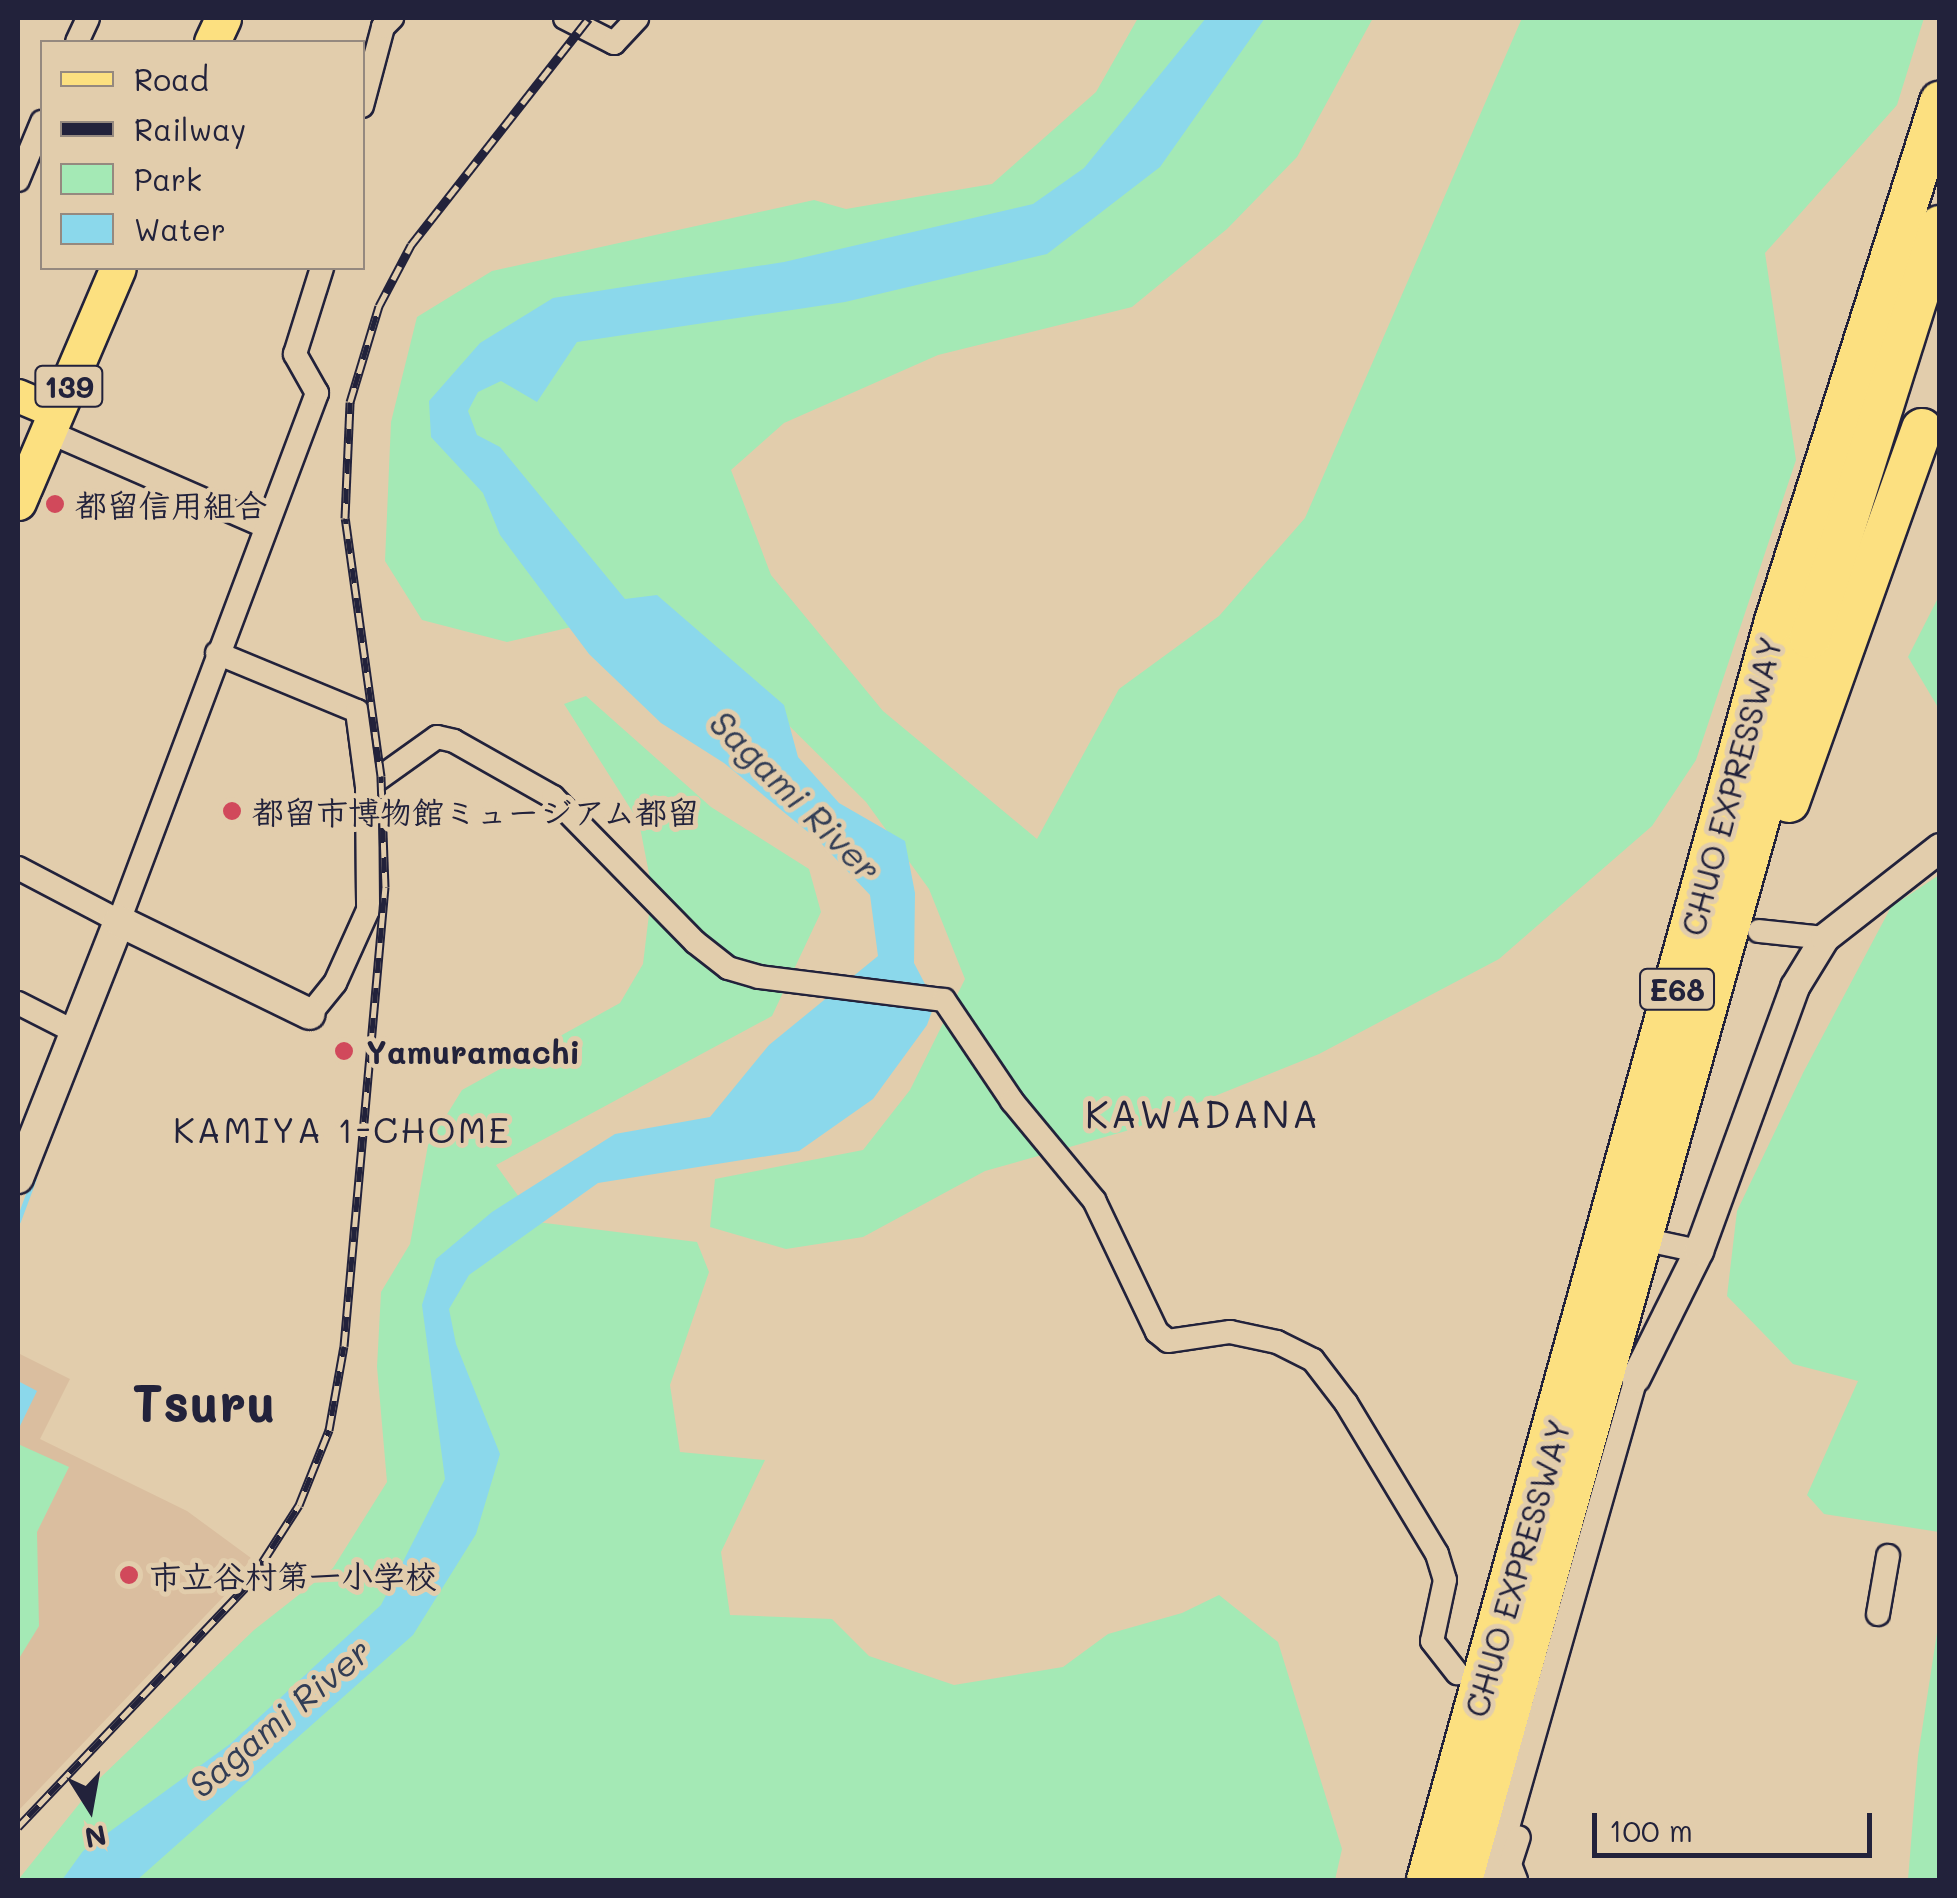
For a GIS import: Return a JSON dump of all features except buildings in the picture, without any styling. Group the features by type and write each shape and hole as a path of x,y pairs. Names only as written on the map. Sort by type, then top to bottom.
{"highway":[{"name":"CHUO EXPRESSWAY","path":"1427,1880 1775,621 1940,102"},
{"name":"CHUO EXPRESSWAY","path":"1462,1880 1742,939 1810,638 1940,226"},
{"name":"139","path":"18,502 117,270"},
{"path":"1742,939 1922,430"}],"main road":[{"path":"18,396 54,423"},
{"path":"18,1178 118,921 310,1014"}],"street":[{"path":"365,95 383,27 392,18"},
{"path":"565,18 614,43 637,18"},
{"path":"18,180 40,127"},
{"path":"18,868 118,921 317,393 295,354 321,270"},
{"path":"54,423 266,527"},
{"path":"217,653 357,711 367,787 368,910 350,956 310,1014"},
{"path":"367,787 437,737 454,741 553,797 728,968 832,986 934,996 950,1004 1012,1102 1075,1170 1157,1332 1168,1341 1230,1332 1277,1342 1312,1360 1346,1403 1437,1554 1444,1580 1432,1641 1457,1673"},
{"path":"1493,1880 1526,1752 1636,1378 1699,1251 1795,987 1825,938 1940,848"},
{"path":"1742,939 1825,938"},
{"path":"18,1004 76,1032"},
{"path":"1662,1243 1699,1251"},
{"path":"1878,1614 1888,1556"},
{"path":"1516,1880 1510,1864 1532,1796 1526,1752"}],"shaded area":[{"name":"市立谷村第一小学校","path":"18,1353 70,1379 40,1439 187,1511 251,1558 229,1591 18,1811"}],"green space":[{"path":"1138,18 1373,18 1297,157 1227,229 1132,307 938,355 784,423 731,470 771,575 883,711 1037,839 1119,689 1219,616 1305,518 1522,18 1924,18 1897,105 1765,253 1796,460 1696,760 1652,826 1499,959 1319,1054 1133,1129 985,1171 863,1237 786,1249 710,1227 715,1179 863,1150 910,1090 965,979 929,889 866,802 739,676 632,613 507,642 422,620 385,561 391,422 417,317 492,271 814,200 846,209 992,184 1096,92"},
{"path":"1939,596 1940,709 1908,657"},
{"path":"586,696 711,807 809,869 821,912 772,1016 496,1165 537,1222 697,1242 709,1272 670,1385 680,1452 765,1460 721,1552 730,1615 832,1619 869,1656 954,1685 1063,1667 1108,1634 1182,1613 1219,1595 1278,1642 1342,1849 1335,1880 18,1880 100,1778 254,1630 333,1568 387,1482 377,1367 381,1292 410,1244 428,1145 462,1090 620,1003 643,964 652,889 639,822 564,704"},
{"path":"1939,875 1939,1532 1824,1514 1807,1495 1858,1381 1793,1364 1727,1296 1737,1211 1803,1073 1891,907"},
{"path":"18,1444 69,1467 37,1532 39,1626 18,1660"},
{"path":"1939,1620 1939,1880 1908,1880 1918,1756"}],"water":[{"name":"Sagami River","path":"1206,18 1265,18 1160,167 1047,254 845,302 577,342 537,402 501,381 478,392 468,411 477,435 500,447 625,599 657,595 784,705 798,757 839,803 905,841 915,893 914,963 935,1003 927,1025 873,1099 799,1151 598,1183 469,1275 449,1309 456,1344 500,1454 476,1534 413,1635 137,1880 62,1880 83,1851 230,1744 381,1605 445,1479 422,1305 436,1259 492,1212 615,1134 710,1117 769,1045 878,956 870,895 819,841 724,763 661,723 589,654 500,535 483,493 431,437 429,401 480,343 553,298 784,262 1033,204 1084,168"},
{"path":"18,1381 37,1391 19,1428 18,1427"}],"waterway":[{"path":"18,1221 34,1178"}],"railway":[{"path":"18,1827 247,1586 299,1505 329,1430 344,1346 385,887 381,776 345,518 350,402 379,306 411,245 589,18"}],"place":[{"name":"都留信用組合","path":"55,504"},
{"name":"都留市博物館ミュージアム都留","path":"232,811"},
{"name":"Yamuramachi","path":"344,1051"},
{"name":"市立谷村第一小学校","path":"129,1575"}],"district":[{"name":"KAWADANA","path":"1203,1114"},
{"name":"KAMIYA 1-CHOME","path":"342,1129"},
{"name":"Tsuru","path":"204,1402"}]}
